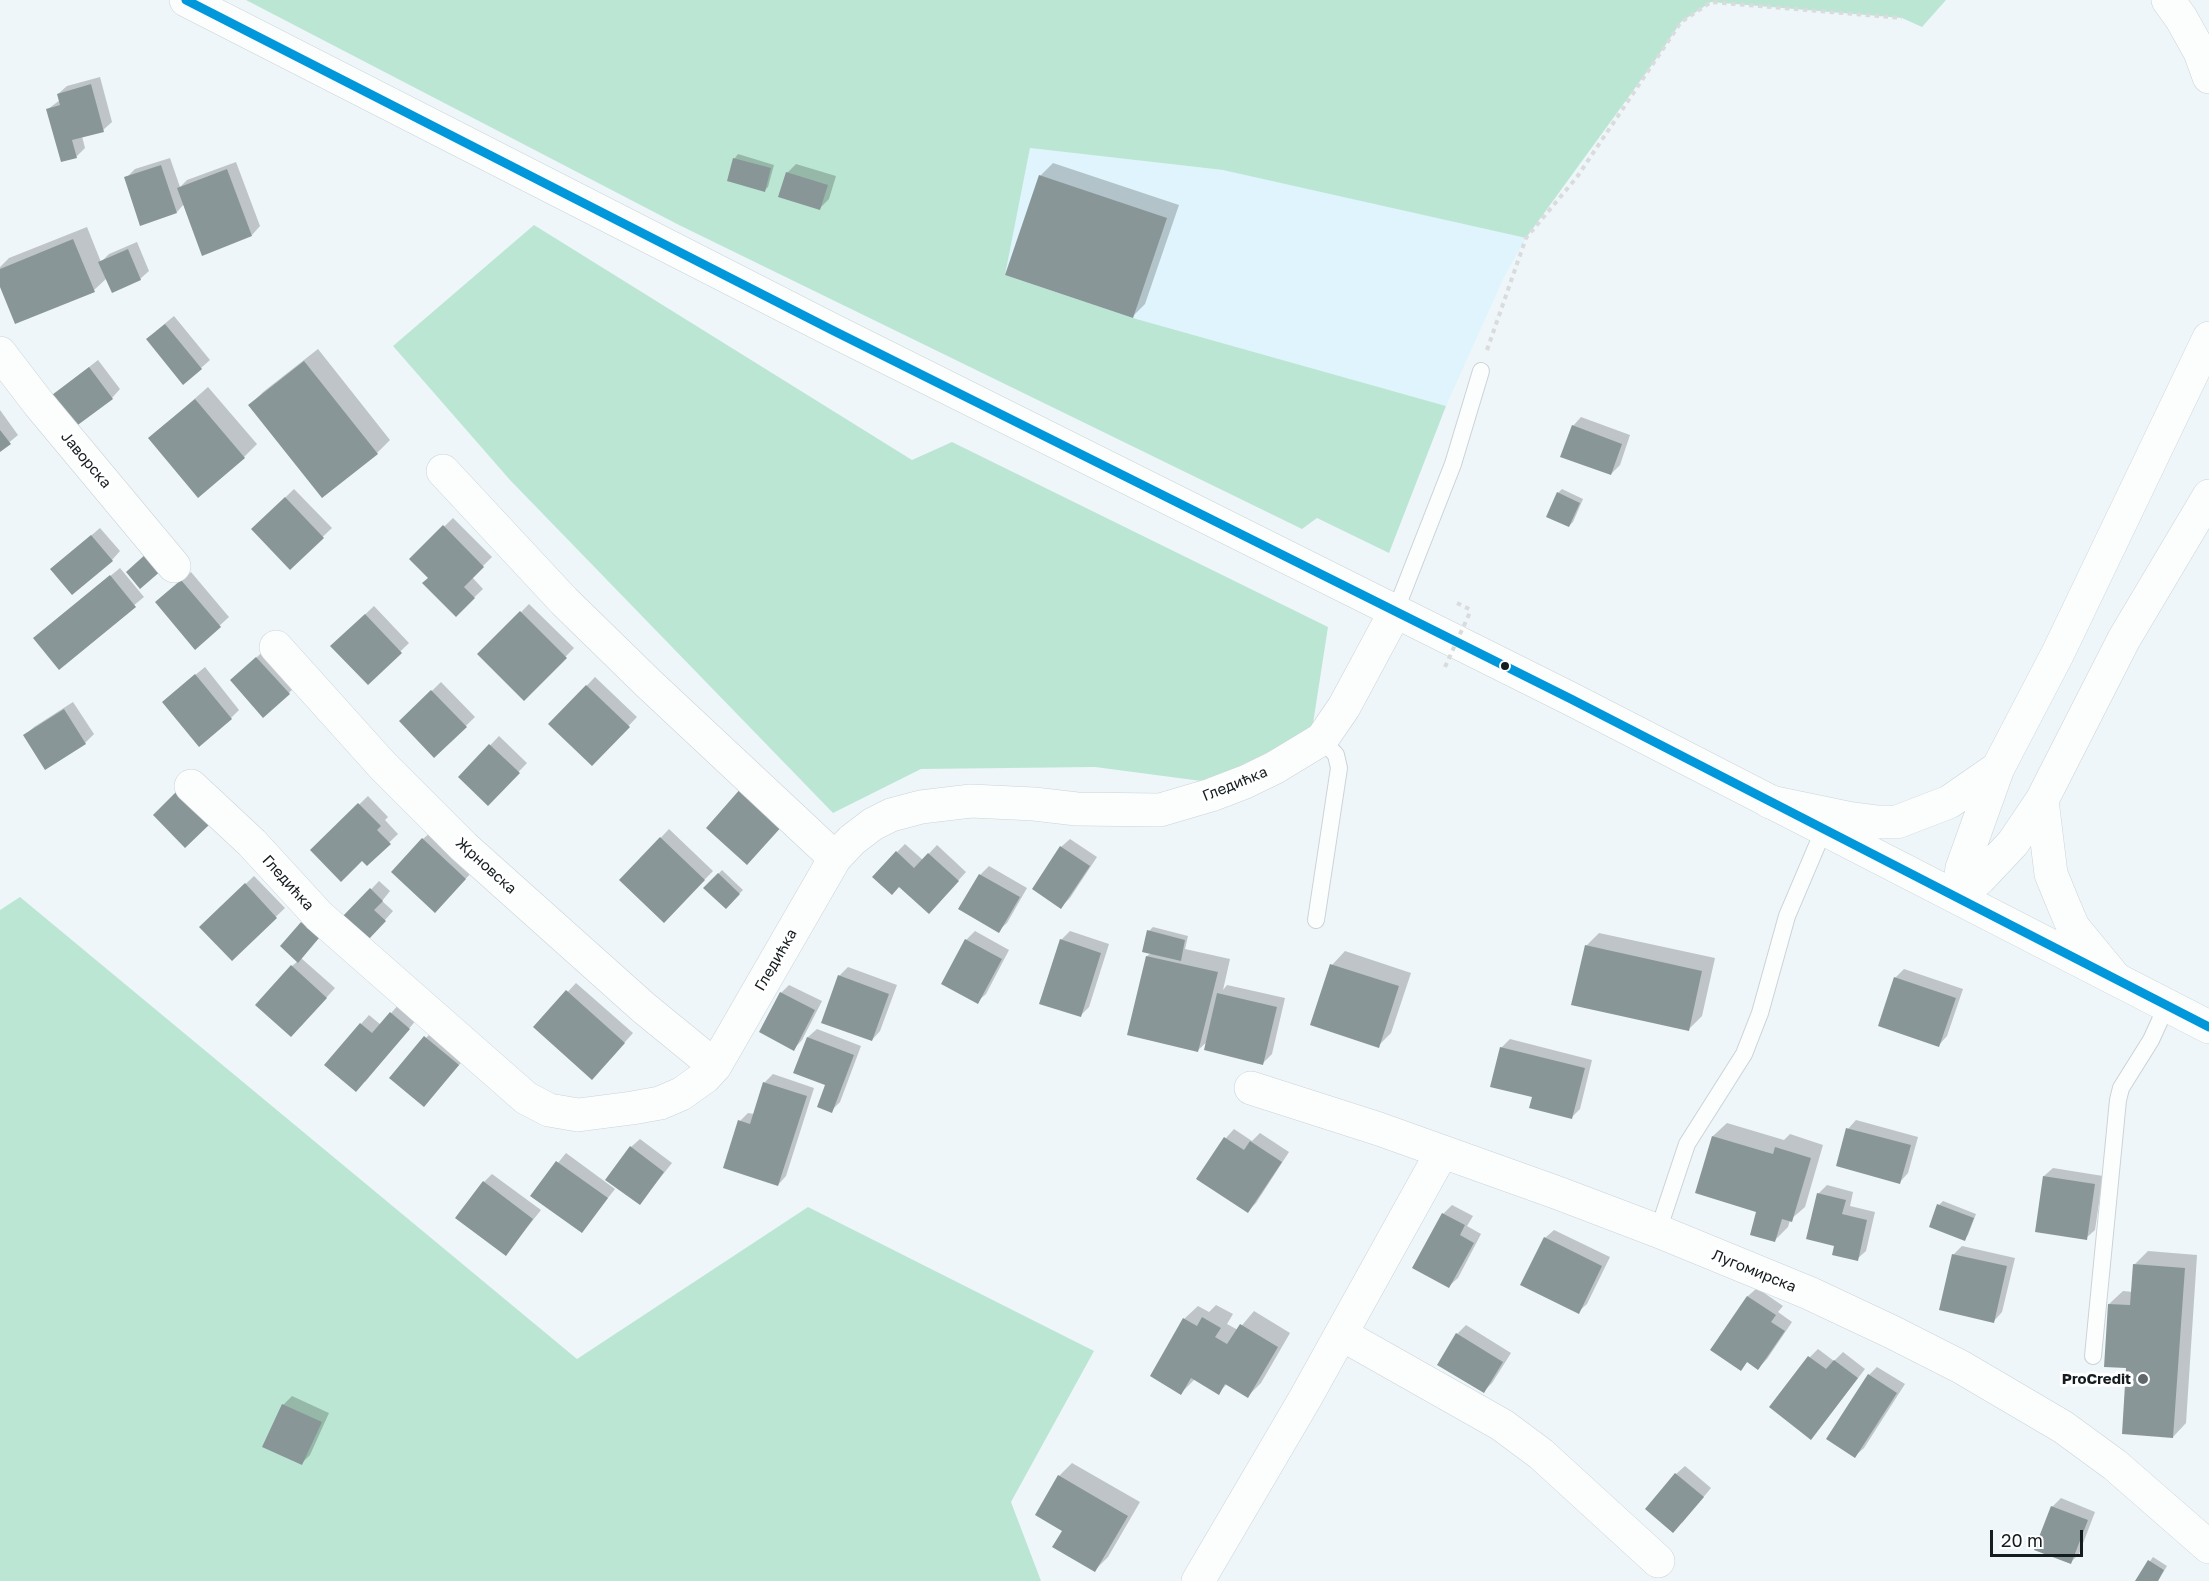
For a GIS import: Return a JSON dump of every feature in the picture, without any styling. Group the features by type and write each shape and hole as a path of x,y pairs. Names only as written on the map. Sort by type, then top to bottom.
{"main road":[{"path":"186,0 843,335 1571,699 2209,1027"},
{"path":"2168,0 2200,52 2209,77"},
{"path":"1958,897 1962,868 1998,768 2058,653 2209,338"},
{"name":"Јаворска","path":"0,353 39,404 174,566"},
{"path":"443,471 581,618 835,858"},
{"path":"1958,897 1980,878 2013,843 2042,800 2124,639 2209,496"},
{"name":"Гледићка","path":"191,786 252,843 319,916 498,1075 536,1104 549,1110 578,1115 660,1102 692,1087 715,1066 835,858 852,840 873,824 891,815 921,807 971,801 1077,809 1149,811 1185,804 1245,782 1274,768 1322,738 1344,707 1395,612"},
{"name":"Жрновска","path":"276,647 382,766 464,847 644,1008 715,1066"},
{"path":"1770,802 1847,818 1897,822 1949,802 1998,768"},
{"path":"2042,800 2051,874 2062,902 2073,927 2115,978"},
{"name":"Лугомирска","path":"1251,1088 1442,1152 1658,1231 1809,1293 1893,1332 1961,1367 2086,1443 2209,1547"},
{"path":"1198,1581 1341,1334 1442,1152"},
{"path":"1341,1334 1502,1425 1541,1454 1658,1561"}],"lane":[{"path":"1395,612 1453,464 1481,371"},
{"path":"1316,920 1339,768 1336,755 1322,738"},
{"path":"1658,1231 1687,1144 1744,1054 1760,1013 1787,916 1824,829"},
{"path":"2093,1356 2118,1100 2121,1088 2151,1040 2167,1005"}],"path":[{"path":"1481,371 1526,238 1577,177 1681,22 1711,2 1902,18"},
{"path":"1445,667 1471,610"}],"shaded area":[{"path":"1030,148 1232,171 1526,238 1504,277 1446,406 1133,318 1005,275"}],"green space":[{"path":"246,0 1946,0 1922,27 1902,18 1711,2 1681,22 1526,238 1223,170 1030,148 1005,275 1133,318 1446,406 1389,553 1317,518 1302,529 679,225"},
{"path":"534,225 912,460 952,442 1328,627 1312,730 1209,782 1095,767 921,769 833,813 510,480 393,346"},
{"path":"20,897 577,1359 808,1207 1094,1351 1011,1502 1041,1581 0,1581 0,910"}],"building":[{"path":"91,84 104,132 72,140 77,158 61,162 46,109 60,105 57,94"},
{"path":"733,158 771,168 765,192 727,181"},
{"path":"161,165 177,213 140,226 124,177"},
{"path":"227,169 252,236 202,256 177,188"},
{"path":"786,172 828,185 820,210 778,197"},
{"path":"1039,175 1167,218 1133,318 1005,275"},
{"path":"73,239 95,292 15,324 0,287 0,269"},
{"path":"128,249 141,280 112,293 98,262"},
{"path":"165,324 202,369 183,385 146,339"},
{"path":"304,361 378,454 322,498 248,405"},
{"path":"89,367 113,399 71,430 48,398"},
{"path":"195,399 245,458 198,498 148,438"},
{"path":"1572,425 1622,444 1611,475 1560,457"},
{"path":"0,430 11,444 0,452"},
{"path":"1557,492 1580,503 1569,527 1546,517"},
{"path":"285,497 324,538 290,570 251,529"},
{"path":"443,525 484,567 464,587 475,598 456,617 422,583 428,578 409,559"},
{"path":"91,535 113,561 72,595 50,569"},
{"path":"147,553 162,570 140,589 126,572"},
{"path":"110,575 136,607 59,670 33,638"},
{"path":"181,580 221,627 195,650 155,602"},
{"path":"520,611 567,658 524,701 477,654"},
{"path":"365,614 402,653 368,685 330,646"},
{"path":"256,657 290,694 263,718 230,680"},
{"path":"195,674 232,719 199,747 162,702"},
{"path":"586,685 630,727 592,766 548,724"},
{"path":"431,690 467,727 434,758 399,721"},
{"path":"64,709 86,744 45,770 23,735"},
{"path":"489,744 520,773 488,806 458,777"},
{"path":"742,787 784,824 747,865 706,828"},
{"path":"177,791 210,824 185,848 153,815"},
{"path":"358,803 381,826 377,830 391,844 367,866 362,861 341,882 310,850"},
{"path":"660,837 705,880 664,923 619,880"},
{"path":"422,838 466,879 435,913 391,872"},
{"path":"1060,846 1090,866 1061,909 1032,889"},
{"path":"896,851 914,868 928,853 959,881 929,914 899,887 892,895 872,877"},
{"path":"718,873 740,894 726,909 703,888"},
{"path":"979,874 1020,897 999,933 958,909"},
{"path":"245,883 277,918 232,961 199,927"},
{"path":"370,888 383,901 374,910 386,921 369,939 343,916"},
{"path":"301,922 319,938 298,963 280,946"},
{"path":"1147,930 1185,940 1181,961 1142,952"},
{"path":"965,939 1002,959 978,1004 941,984"},
{"path":"1060,939 1101,953 1081,1017 1039,1004"},
{"path":"1585,945 1702,971 1689,1031 1571,1005"},
{"path":"1146,956 1218,972 1198,1052 1127,1035"},
{"path":"1330,964 1399,986 1379,1048 1310,1025"},
{"path":"291,965 327,998 291,1037 255,1005"},
{"path":"838,975 889,994 872,1041 821,1023"},
{"path":"1894,977 1956,998 1939,1047 1878,1026"},
{"path":"566,990 625,1043 592,1080 533,1027"},
{"path":"780,992 815,1010 794,1051 759,1032"},
{"path":"1217,993 1277,1007 1263,1065 1204,1050"},
{"path":"390,1012 410,1029 356,1092 324,1065 360,1023 372,1033"},
{"path":"424,1036 459,1065 424,1107 389,1078"},
{"path":"807,1037 854,1055 832,1113 817,1107 825,1085 793,1073"},
{"path":"1500,1047 1585,1068 1572,1119 1529,1108 1532,1097 1490,1087"},
{"path":"763,1082 807,1096 778,1186 723,1168 738,1120 750,1124"},
{"path":"1846,1128 1911,1145 1900,1184 1836,1166"},
{"path":"1712,1136 1773,1154 1775,1147 1811,1158 1792,1222 1782,1219 1775,1242 1750,1235 1756,1212 1695,1193"},
{"path":"1224,1137 1244,1150 1250,1141 1282,1162 1248,1213 1196,1179"},
{"path":"630,1146 664,1172 640,1205 605,1180"},
{"path":"556,1161 608,1198 582,1233 530,1196"},
{"path":"2043,1176 2095,1184 2087,1240 2035,1232"},
{"path":"483,1181 533,1219 506,1256 455,1218"},
{"path":"1817,1193 1846,1200 1842,1214 1867,1220 1858,1261 1832,1255 1834,1246 1806,1239"},
{"path":"1937,1204 1974,1218 1965,1241 1929,1227"},
{"path":"1442,1213 1465,1225 1460,1235 1474,1243 1449,1288 1412,1268"},
{"path":"1544,1237 1602,1266 1579,1314 1520,1285"},
{"path":"1952,1254 2007,1266 1994,1323 1939,1310"},
{"path":"2133,1264 2185,1268 2173,1438 2122,1434 2126,1368 2104,1367 2108,1304 2130,1305"},
{"path":"1747,1296 1776,1315 1771,1322 1785,1331 1758,1370 1747,1362 1741,1371 1710,1350"},
{"path":"1202,1317 1221,1328 1215,1337 1227,1344 1240,1324 1278,1347 1248,1398 1225,1384 1219,1395 1191,1378 1181,1395 1150,1376 1183,1318 1197,1326"},
{"path":"1456,1333 1503,1362 1484,1393 1437,1365"},
{"path":"1808,1356 1826,1369 1834,1360 1858,1378 1811,1440 1769,1407"},
{"path":"1868,1374 1897,1393 1855,1458 1826,1439"},
{"path":"282,1404 322,1422 302,1465 262,1447"},
{"path":"1675,1473 1704,1497 1673,1533 1645,1509"},
{"path":"1058,1475 1128,1516 1095,1572 1052,1547 1062,1531 1035,1515"},
{"path":"2051,1506 2088,1520 2071,1564 2034,1550"},
{"path":"2148,1560 2164,1570 2158,1581 2135,1581"}],"transit line":[{"path":"186,0 832,330 1571,699 2209,1027"}],"place":[{"name":"ProCredit","path":"2143,1379"}]}
